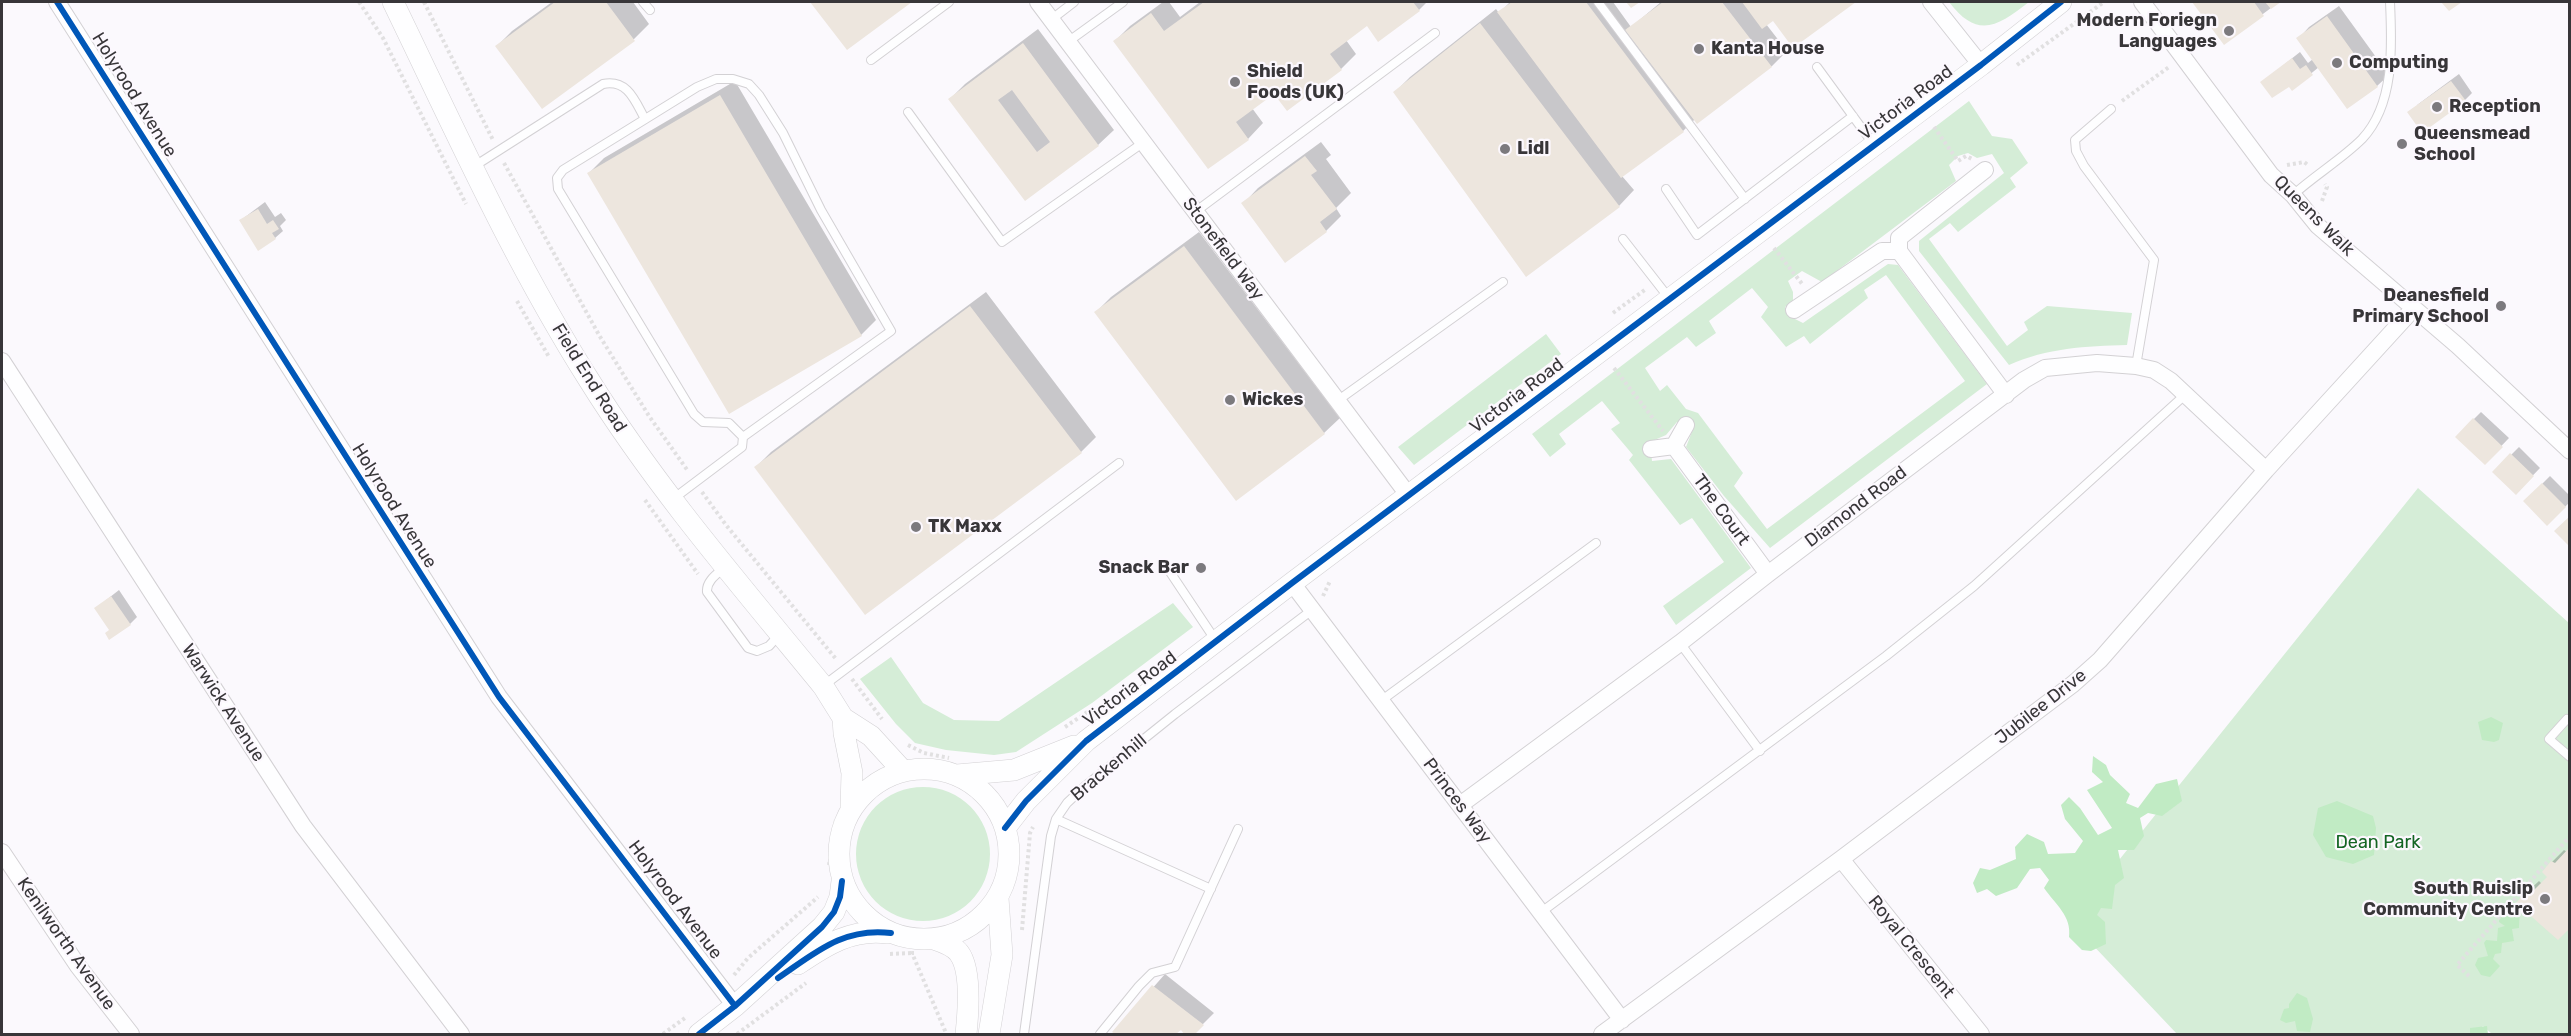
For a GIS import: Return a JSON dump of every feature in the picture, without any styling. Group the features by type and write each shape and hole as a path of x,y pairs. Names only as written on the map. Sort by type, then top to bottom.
{"street":[{"name":"Holyrood Avenue","path":"57,2 499,696 735,1006"},
{"name":"Field End Road","path":"393,2 532,286 637,453 720,571 780,634 823,686 843,718 871,736 903,771"},
{"name":"Stonefield Way","path":"1038,2 1409,496"},
{"path":"1932,2 1981,65"},
{"name":"Victoria Road","path":"1005,828 1026,801 1086,741 1216,641 1309,599 1409,496 1981,65 2061,2"},
{"name":"Queens Walk","path":"2142,2 2271,175 2294,195 2318,226 2458,346 2570,452"},
{"path":"1981,166 1899,238 1899,251 2006,395"},
{"path":"1794,310 1882,250 1899,251"},
{"name":"Jubilee Drive","path":"1602,1035 2050,702 2100,660 2266,470 2414,308"},
{"name":"Warwick Avenue","path":"2,361 303,826 461,1035"},
{"name":"Diamond Road","path":"1460,805 1680,643 1767,574 2024,380 2045,368 2080,364 2136,366 2154,370 2186,394 2266,470"},
{"path":"1651,449 1674,446 1686,425"},
{"name":"The Court","path":"1674,446 1767,574"},
{"name":"Princes Way","path":"1309,599 1540,913 1622,1020"},
{"name":"Field End Road","path":"843,718 852,773 844,808"},
{"name":"Victoria Road","path":"957,767 1014,770 1086,741"},
{"path":"699,1035 735,1006 822,927 834,912 840,897 832,880 844,808 877,782 903,771 957,767 995,806 1005,828 1009,847 1008,867 998,898 1002,955 989,1035"},
{"name":"Kenilworth Avenue","path":"2,852 78,966 131,1035"},
{"name":"Royal Crescent","path":"1841,859 1981,1035"},
{"path":"832,880 864,915 891,933"},
{"path":"929,946 958,933 978,920 998,898"},
{"path":"735,1006 823,947 839,939 872,931 891,933 929,946 948,944 960,954 966,975 969,1004 966,1035"}],"lane":[{"path":"643,2 650,10"},
{"path":"871,60 949,2"},
{"path":"1052,19 1074,2"},
{"path":"1069,41 1123,2"},
{"path":"1598,2 1745,199"},
{"path":"2294,195 2316,174 2362,139 2382,111 2392,54 2390,2"},
{"path":"1195,213 1435,33"},
{"path":"1817,66 1874,146"},
{"path":"672,500 742,447 743,437 891,331 821,210 783,133 759,95 749,84 733,79 716,79 697,87 563,170 557,178 558,189 694,414 703,422 729,423 743,437"},
{"path":"473,168 603,84 612,82 622,85 633,97 645,119"},
{"path":"2111,109 2075,140 2076,151 2084,166 2154,260 2136,366"},
{"path":"909,112 1002,242 1143,142"},
{"path":"1666,189 1697,235 1853,116"},
{"path":"1623,239 1670,299"},
{"path":"1336,401 1503,282"},
{"path":"1540,913 1760,751 1974,586 2186,394"},
{"path":"823,686 1119,463"},
{"path":"1382,700 1596,543"},
{"path":"720,571 706,587 707,592 748,648 757,651 769,645 780,634"},
{"path":"1170,572 1216,641"},
{"name":"Brackenhill","path":"1023,1035 1051,836 1056,819 1067,803 1309,599"},
{"path":"1680,643 1760,751"},
{"path":"2568,720 2549,739 2570,757"},
{"path":"1056,819 1211,889"},
{"path":"1100,1035 1139,986 1152,974 1175,967 1238,829"}],"path":[{"path":"359,2 383,38 468,209"},
{"path":"424,2 498,151 599,335 649,416 726,525 886,723"},
{"path":"2111,109 2184,56"},
{"path":"1934,127 1958,161 1966,156 1981,166"},
{"path":"2281,159 2284,165 2304,162 2327,186 2321,200 2326,209"},
{"path":"1774,248 1812,298"},
{"path":"515,298 553,363"},
{"path":"1605,375 1614,368 1674,446"},
{"path":"640,492 696,574 720,571"},
{"path":"1309,599 1338,576"},
{"path":"1309,599 1323,597 1328,583"},
{"path":"903,742 957,767"},
{"path":"722,986 748,958 810,906 832,880 844,808"},
{"path":"1020,941 1030,833 1035,824"},
{"path":"2469,976 2457,965 2570,836"},
{"path":"882,954 912,953 929,946"},
{"path":"912,953 947,1035"},
{"path":"737,1035 815,977"}],"green space":[{"path":"1949,2 2029,2 1998,23 1979,25 1959,14"},
{"path":"1969,101 1992,136 2012,139 2028,163 2010,178 2016,187 1958,232 1950,223 1929,239 2007,346 2028,330 2024,322 2047,306 2132,313 2127,345 2052,351 2009,365 1919,251 1919,241 2004,173 1992,154 1977,158 1968,153 1958,156 1949,165 1956,181 1822,282 1802,271 1788,281 1793,292 1793,302 1785,307 1793,318 1803,323 1888,264 1898,265 1987,384 1770,548 1724,496 1686,447 1693,429 1677,422 1666,435 1650,442 1652,461 1671,459 1751,568 1676,625 1663,606 1724,562 1692,518 1680,525 1629,460 1633,455 1611,429 1620,423 1602,401 1559,434 1566,444 1550,457 1532,434","holes":["1886,275 1965,381 1767,529 1734,486 1743,473 1698,413 1686,409 1667,385 1660,391 1645,368 1687,337 1696,347 1716,333 1709,321 1752,288 1768,307 1761,317 1786,347 1804,336 1810,344 1868,298 1864,290"]},
{"path":"1546,334 1561,354 1414,465 1398,447"},
{"name":"Dean Park","path":"2418,488 2569,623 2569,1034 2492,1034 2483,1026 2476,1034 2177,1034 2070,921"},
{"path":"1173,603 1193,627 1092,703 1016,752 994,755 946,750 915,743 896,724 860,679 891,657 923,703 954,720 999,721"},
{"path":"2491,717 2503,723 2499,740 2494,742 2482,740 2478,722"},
{"path":"2093,756 2106,765 2110,775 2130,794 2126,803 2138,808 2156,784 2177,779 2182,801 2162,816 2148,813 2140,818 2144,836 2134,850 2118,850 2124,878 2115,885 2112,909 2101,908 2097,915 2105,922 2106,944 2091,951 2082,950 2069,937 2068,923 2062,911 2044,888 2049,880 2040,868 2030,869 2017,888 1996,896 1987,889 1977,893 1973,883 1980,868 1990,870 2016,859 2015,847 2027,834 2044,842 2048,854 2075,853 2083,841 2065,819 2061,805 2069,797 2080,808 2098,835 2112,828 2087,790 2103,782 2092,772"},
{"path":"923,787 949,792 970,807 985,828 990,854 985,880 970,901 949,916 923,921 897,916 876,901 861,880 856,854 861,828 876,807 897,792"},
{"path":"2337,801 2373,816 2376,828 2374,855 2353,864 2326,857 2313,835 2318,808"},
{"path":"2499,905 2520,905 2519,928 2512,929 2514,941 2502,943 2501,953 2495,954 2493,959 2500,966 2490,977 2481,975 2475,965 2478,958 2488,956 2484,943 2486,940 2497,941 2498,928 2505,926 2499,922"},
{"path":"2297,993 2307,998 2313,1019 2310,1032 2297,1031 2295,1021 2286,1023 2280,1020 2284,1009 2289,1008 2289,1004"},
{"path":"2487,1026 2488,1034 2470,1034 2470,1028"}],"building":[{"path":"555,2 606,2 635,41 542,109 495,46"},
{"path":"810,2 912,2 847,50"},
{"name":"Shield Foods (UK)","path":"1204,2 1413,2 1420,11 1378,42 1367,26 1330,54 1342,70 1287,111 1274,94 1236,122 1249,140 1208,169 1113,41 1151,13 1164,31"},
{"path":"1512,2 1586,2 1684,132 1621,178 1497,12"},
{"path":"1626,2 1640,2 1631,8"},
{"name":"Kanta House","path":"1663,2 1722,2 1772,67 1697,124 1625,30"},
{"path":"1742,2 1856,2 1793,48 1773,21 1762,29"},
{"name":"Modern Foriegn Languages","path":"2192,2 2254,2 2264,16 2224,45"},
{"path":"2265,2 2281,2 2271,9"},
{"path":"2441,2 2462,2 2449,11"},
{"name":"Computing","path":"2327,16 2378,87 2347,109 2296,38"},
{"name":"Lidl","path":"1480,23 1620,207 1526,277 1393,92"},
{"path":"1023,43 1099,146 1025,201 948,99","holes":["1012,90 1050,142 1037,152 998,100"]},
{"path":"2292,58 2300,69 2306,65 2313,75 2292,91 2289,87 2272,98 2260,82"},
{"name":"Reception","path":"2451,81 2466,101 2422,133 2407,112"},
{"path":"720,95 862,336 729,414 587,173"},
{"path":"1305,156 1317,171 1311,175 1337,209 1320,222 1327,232 1285,263 1241,203"},
{"path":"258,209 267,224 273,220 279,229 272,233 276,239 258,251 239,220"},
{"name":"Wickes","path":"1184,246 1325,434 1236,501 1094,312"},
{"path":"970,306 1082,453 865,615 754,467"},
{"path":"2473,418 2503,447 2485,465 2455,437"},
{"path":"2510,453 2534,476 2516,495 2492,472"},
{"path":"2542,483 2566,507 2547,526 2523,501"},
{"path":"2570,516 2570,547 2554,531"},
{"path":"111,596 131,625 109,640 105,633 109,630 94,608"},
{"name":"South Ruislip Community Centre","path":"2568,849 2570,851 2570,928 2558,940 2516,903 2526,891 2530,894 2547,877 2542,872 2551,861 2555,863"},
{"path":"1152,985 1204,1025 1195,1034 1184,1034 1181,1030 1176,1034 1115,1034 1112,1032"}],"cycle path":[{"path":"57,2 499,697 735,1006"},
{"path":"1005,828 1026,801 1086,741 1292,583 1981,65 2061,2"},
{"path":"699,1034 735,1006 822,927 834,912 840,897 842,881"},
{"path":"778,978 817,951 844,938 874,932 891,933"}],"place":[{"name":"Modern Foriegn Languages","path":"2229,31"},
{"name":"Kanta House","path":"1699,49"},
{"name":"Computing","path":"2337,63"},
{"name":"Shield Foods (UK)","path":"1235,82"},
{"name":"Reception","path":"2437,107"},
{"name":"Queensmead School","path":"2402,144"},
{"name":"Lidl","path":"1505,149"},
{"name":"Deanesfield Primary School","path":"2501,306"},
{"name":"Wickes","path":"1230,400"},
{"name":"TK Maxx","path":"916,527"},
{"name":"Snack Bar","path":"1201,568"},
{"name":"South Ruislip Community Centre","path":"2545,899"}]}
